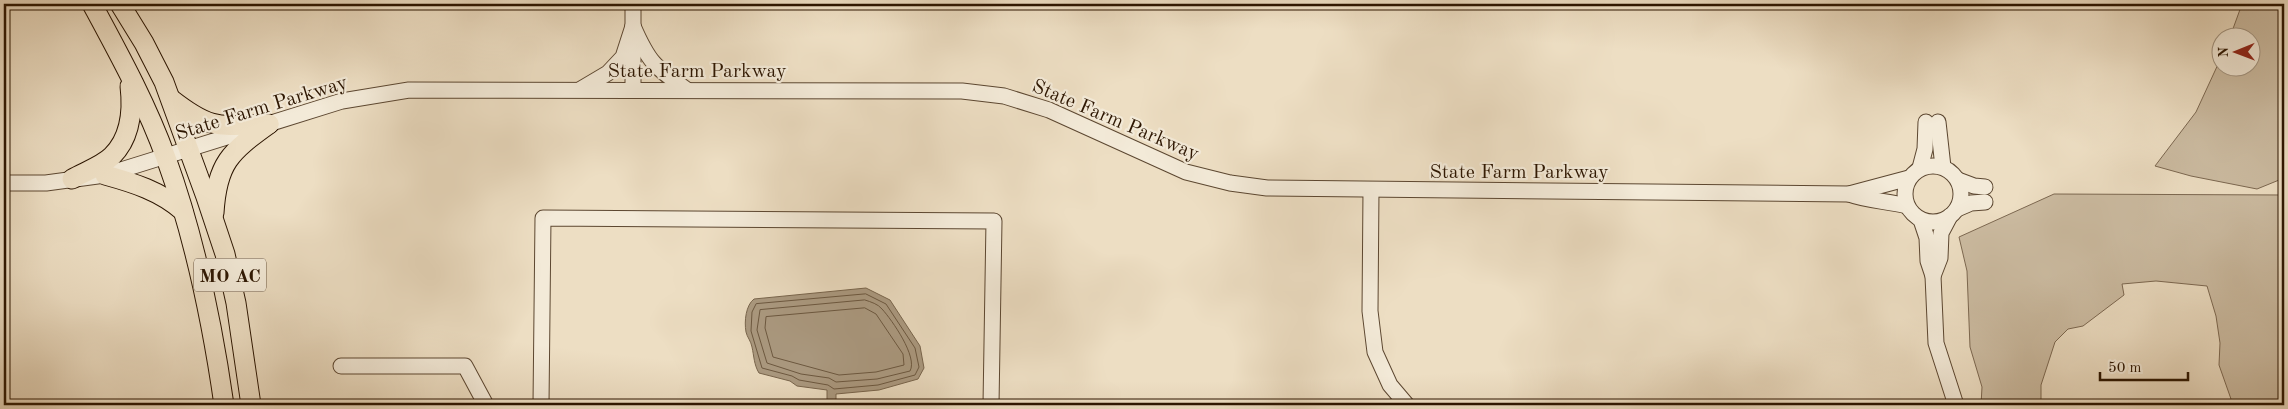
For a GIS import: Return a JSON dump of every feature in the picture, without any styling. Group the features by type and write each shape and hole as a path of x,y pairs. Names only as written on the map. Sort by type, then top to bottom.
{"main road":[{"name":"MO AC","path":"92,4 128,72 166,157 198,264 216,350 224,405"},
{"name":"MO AC","path":"120,4 144,43 171,99 214,220 225,254 236,303 251,405"},
{"path":"72,179 112,156 123,141 130,122 132,104 128,72"},
{"path":"171,99 204,122 220,126 269,124"},
{"path":"214,220 219,175 227,160 242,143 269,124"},
{"path":"105,175 154,191 169,199 182,211"}],"street":[{"path":"633,4 633,90"},
{"path":"580,90 608,72 623,57 633,26"},
{"path":"633,26 644,52 655,65 687,90"},
{"name":"State Farm Parkway","path":"4,183 46,183 105,175 342,101 409,90 962,91 1004,96 1049,110 1186,172 1230,183 1267,188 1849,194 1865,199 1890,201 1907,206"},
{"path":"1943,167 1932,122 1925,150 1905,187 1904,197 1907,206 1913,214 1921,220 1936,222 1985,195 1974,186 1958,180"},
{"path":"1914,173 1927,166 1943,167 1952,172 1958,180 1961,190 1960,199 1941,233 1940,258 1933,276"},
{"name":"State Farm Parkway","path":"1849,194 1914,173"},
{"path":"1371,190 1370,311 1375,352 1390,385 1407,405"},
{"path":"541,405 543,218 994,221 991,405"},
{"path":"1921,220 1927,238 1928,261 1933,276 1936,343 1956,405"},
{"path":"341,366 465,366 486,405"}],"shaded area":[{"path":"2242,4 2284,4 2284,178 2257,189 2191,176 2155,166 2196,112 2212,78 2260,78 2260,28 2233,28"},
{"path":"2054,194 2284,195 2284,405 2237,405 2231,399 2219,365 2220,343 2216,316 2207,286 2156,281 2122,284 2124,295 2083,326 2068,329 2055,342 2041,385 2041,405 1981,405 1982,387 1970,347 1967,271 1959,237"}],"water":[{"path":"866,288 890,300 920,346 924,368 918,379 879,390 836,394 836,405 827,405 827,390 797,386 790,381 759,373 745,328 747,309 754,299"}]}
